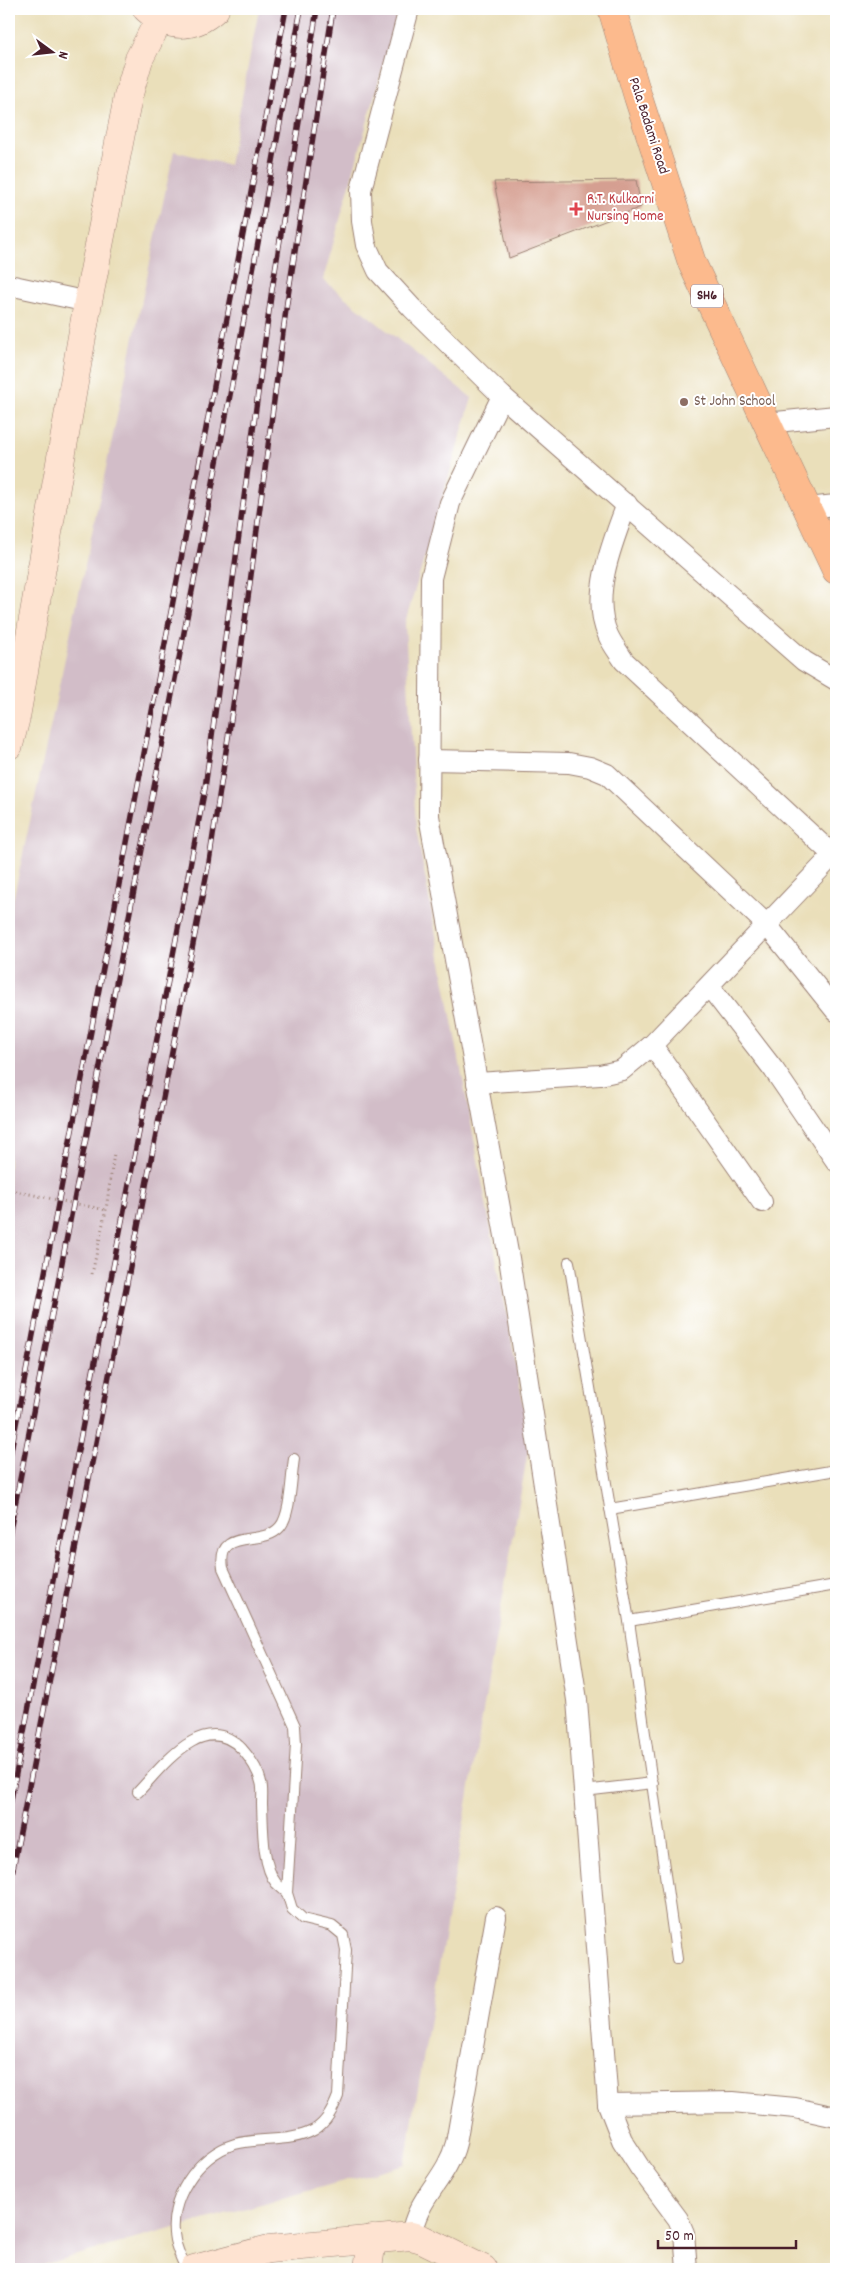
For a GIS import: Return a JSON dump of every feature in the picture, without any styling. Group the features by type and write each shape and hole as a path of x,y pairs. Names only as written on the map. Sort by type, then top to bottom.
{"main road":[{"name":"Pala Badami Road","path":"612,9 638,97 692,263 836,570"}],"street":[{"path":"9,745 16,717 88,302 128,97 138,59 153,14 180,24 194,23 205,18 215,9"},
{"path":"409,9 361,190 362,222 366,246 378,271 405,301 502,396 804,661 836,680"},
{"path":"9,285 88,302"},
{"path":"502,396 450,503 431,578 429,816 509,1258 578,1700 608,2104 622,2140 640,2168 678,2219 684,2233 686,2269"},
{"path":"766,423 836,416"},
{"path":"477,1083 600,1075 622,1070 652,1045 835,854 624,662 608,635 602,611 604,577 611,547 627,504"},
{"path":"807,508 836,505"},
{"path":"429,760 570,762 608,774 766,925 836,1011"},
{"path":"708,986 774,1070 836,1160"},
{"path":"652,1045 762,1202"},
{"path":"411,2236 418,2208 449,2163 455,2148 496,1917"},
{"path":"608,2104 733,2102 795,2108 836,2116"},
{"path":"194,2269 269,2249 411,2236 422,2239 483,2269"},
{"path":"368,2269 372,2239"}],"lane":[{"path":"569,1262 629,1621 677,1959"},
{"path":"186,2269 175,2240 175,2212 179,2196 192,2175 212,2154 235,2144 292,2137 314,2130 330,2115 338,2096 346,1950 343,1935 332,1926 303,1919 292,1909 288,1893 296,1744 295,1726 223,1568 221,1558 225,1547 234,1541 273,1535 282,1525 287,1509 294,1459"},
{"path":"610,1509 836,1470"},
{"path":"629,1621 836,1585"},
{"path":"138,1792 172,1757 192,1741 202,1736 217,1735 234,1741 248,1756 261,1782 268,1865 275,1882 288,1893"},
{"path":"584,1791 653,1783"}],"path":[{"path":"92,1274 106,1210 114,1154"},
{"path":"10,1190 106,1210"}],"shaded area":[{"path":"259,9 399,9 323,280 472,398 405,623 416,828 530,1439 405,2164 27,2269 9,2269 9,919 174,151 229,165"}],"building":[{"path":"636,180 641,207 509,258 494,182"}],"railway":[{"path":"9,1461 286,9"},
{"path":"9,1536 230,395 301,9"},
{"path":"9,1810 205,788 271,296 317,9"},
{"path":"9,1889 209,862 239,666 287,302 333,9"}],"place":[{"name":"R.T. Kulkarni Nursing Home","path":"576,209"},
{"name":"St John School","path":"684,402"}]}
